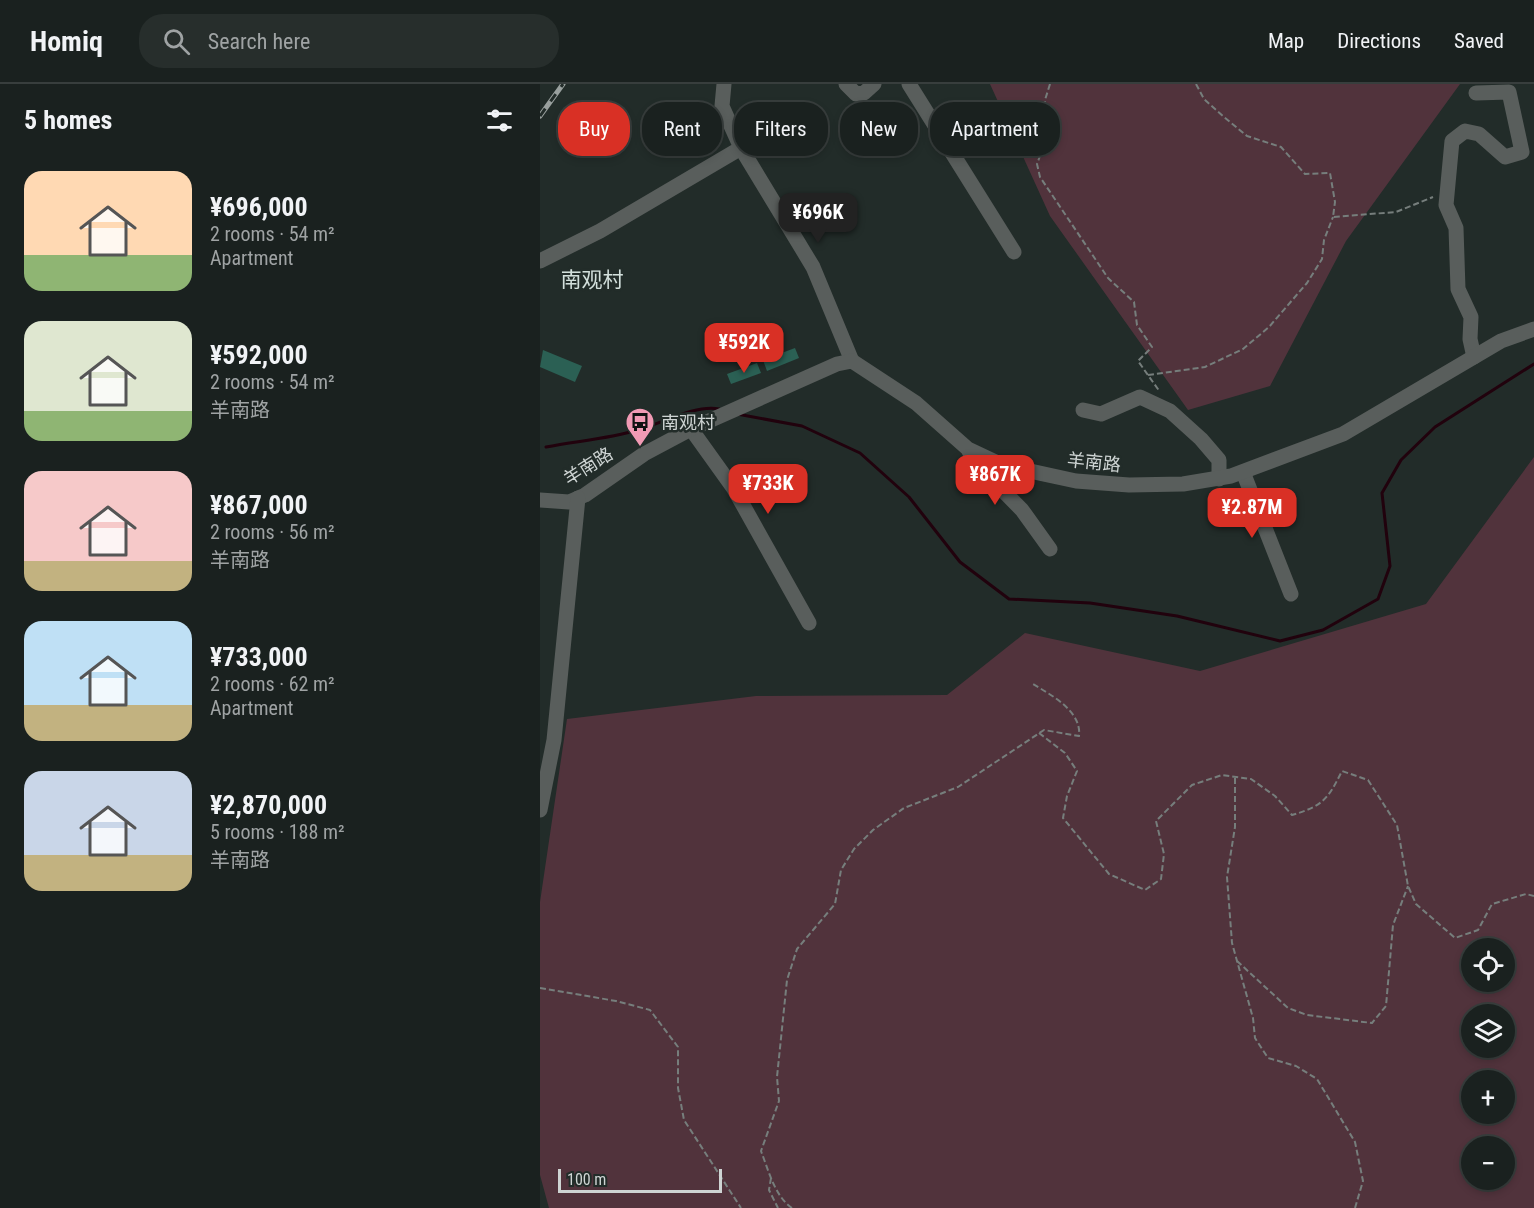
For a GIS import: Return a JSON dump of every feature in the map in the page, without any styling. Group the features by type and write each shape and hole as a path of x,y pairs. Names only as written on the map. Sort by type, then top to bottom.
{"street":[{"path":"724,84 722,106 734,133"},
{"path":"846,84 856,94 864,93 874,84"},
{"path":"909,84 1014,252"},
{"path":"1474,357 1470,339 1471,317 1458,290 1456,228 1446,206 1452,141 1465,131 1479,134 1505,157 1522,153 1509,92 1476,93"},
{"path":"540,261 600,231 734,152"},
{"path":"746,156 813,267 852,361"},
{"name":"羊南路","path":"540,500 569,502 578,498 644,454 691,429 837,364 852,361 916,403 968,449 1002,465 1076,481 1129,485 1183,484 1220,479 1343,434 1501,341 1534,329"},
{"path":"1083,410 1101,414 1140,397 1170,411 1201,439 1219,460 1220,479"},
{"path":"691,429 735,489 809,623"},
{"path":"968,449 973,460 1022,510 1050,549"},
{"path":"1243,472 1291,594"},
{"path":"540,810 554,740 578,498"}],"path":[{"path":"1050,84 1045,100 1043,148 1037,164 1040,177 1108,278 1134,303 1137,325 1152,347 1138,361 1170,411"},
{"path":"1148,375 1205,368 1243,349 1269,327 1307,283 1322,259 1323,240 1333,217 1335,202 1330,173 1305,174 1281,147 1247,136 1204,99 1196,84"},
{"path":"1333,217 1396,212 1446,190"},
{"path":"792,1208 787,1205 771,1178 761,1151 779,1101 777,1077 787,980 797,949 835,904 841,870 854,849 873,830 904,808 958,787 1044,730 1079,736 1080,728 1073,713 1033,684"},
{"path":"1039,733 1065,753 1077,771 1063,818 1109,874 1145,890 1161,879 1164,854 1156,821 1192,785 1222,775 1251,779 1275,796 1292,815 1307,811 1329,798 1342,771 1368,780 1397,825 1408,886 1416,904 1455,938 1478,930 1492,904 1526,894 1534,896"},
{"path":"1234,777 1235,827 1227,877 1232,943 1253,1018 1255,1038 1268,1058 1296,1066 1317,1079 1355,1142 1363,1181 1356,1208"},
{"path":"1236,960 1288,1008 1307,1015 1372,1023 1386,1006 1393,925 1408,886"},
{"path":"540,988 616,1001 650,1010 678,1047 678,1088 684,1120 741,1208"},
{"path":"771,1178 769,1190 778,1208"}],"shaded area":[{"path":"990,84 1460,84 1346,241 1270,386 1188,410 1050,216 1023,156 1060,156 1060,102 998,102"},
{"path":"1534,457 1534,1208 549,1208 540,1175 540,902 567,719 756,696 947,695 1025,633 1200,671 1426,604"}],"building":[{"path":"755,338 759,348 731,358 727,348"},
{"path":"795,348 799,358 767,371 763,360"},
{"path":"543,350 582,366 575,382 540,367"},
{"path":"757,363 761,373 731,384 727,374"}],"waterway":[{"path":"737,414 802,426 860,453 909,497 960,562 1009,599 1090,603 1177,616 1280,641 1323,630 1378,599 1390,566 1382,493 1401,460 1435,427 1534,364"},
{"path":"546,447 627,433 700,409 719,409"}],"railway":[{"path":"540,116 563,84"}],"place":[{"name":"南观村","path":"640,448"}],"district":[{"name":"南观村","path":"592,280"}]}
